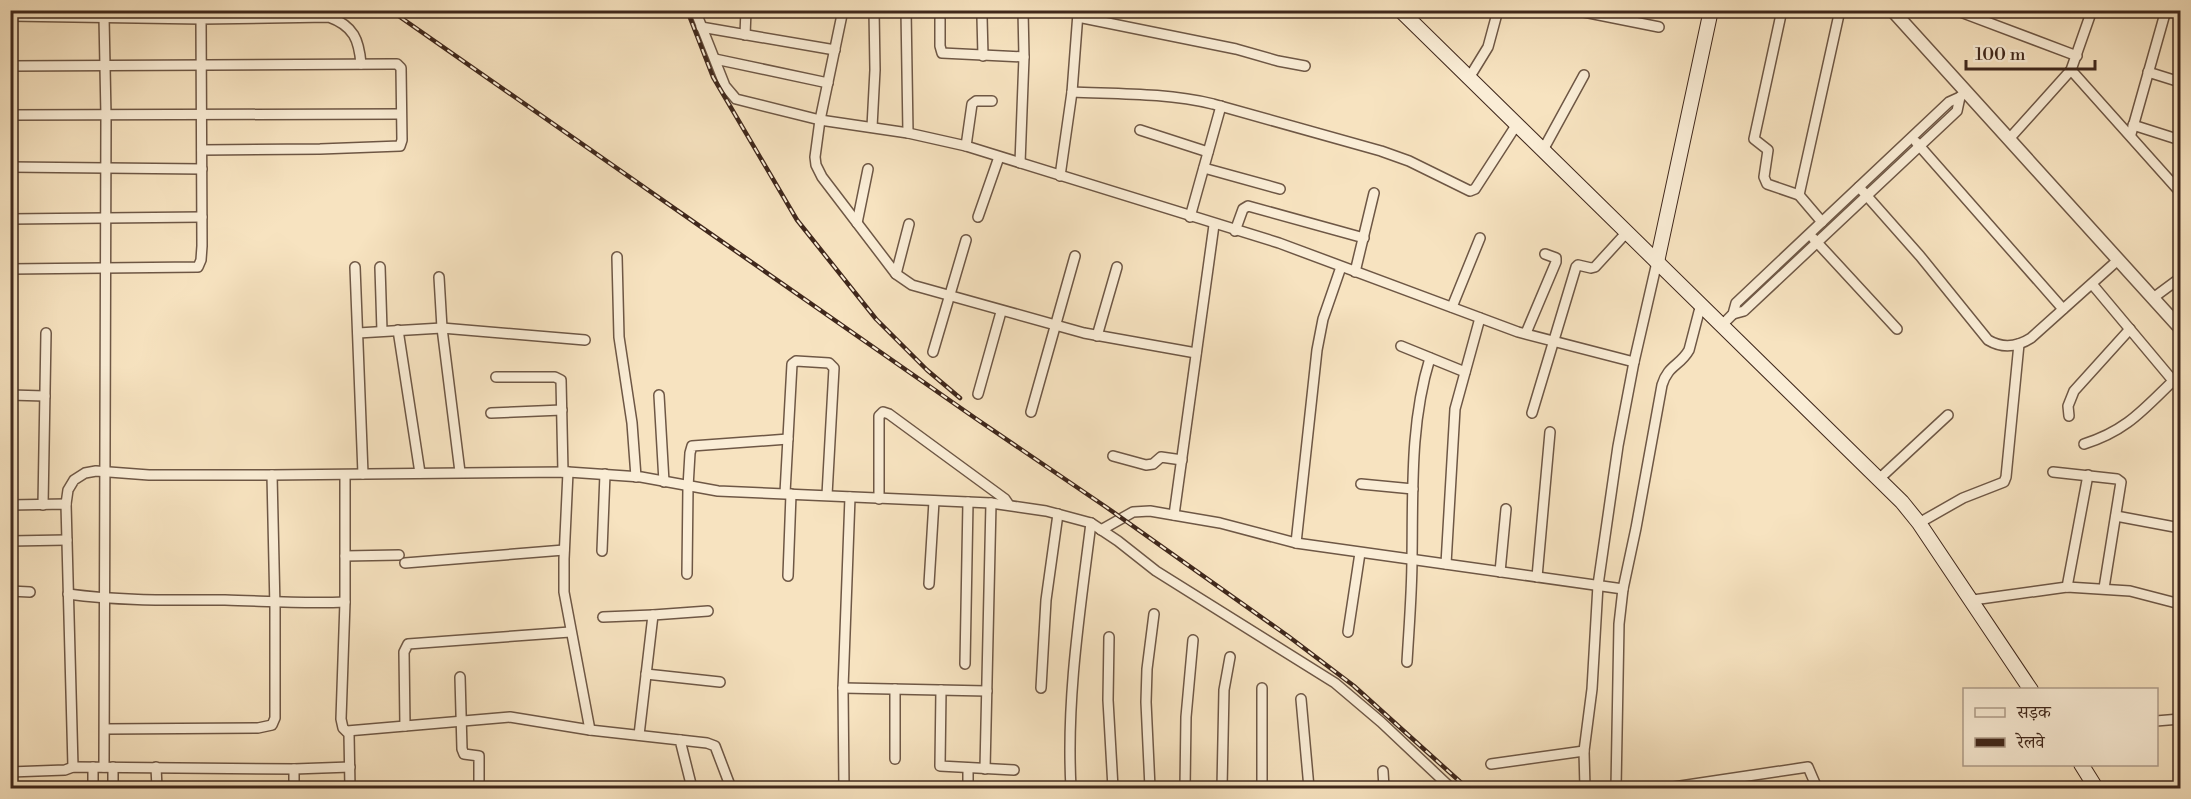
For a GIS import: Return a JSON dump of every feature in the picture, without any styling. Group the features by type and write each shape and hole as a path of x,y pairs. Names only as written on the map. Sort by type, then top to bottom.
{"main road":[{"path":"1658,262 1711,10"},
{"path":"1405,12 1469,78 1879,479 1919,523 1973,600 2030,688"},
{"path":"2081,766 2096,789"}],"street":[{"path":"695,10 725,86 736,99 820,120 908,133 966,146 1214,225 1279,243 1526,333 1634,362"},
{"path":"745,34 746,10"},
{"path":"843,10 820,120 816,165 822,177 896,274 912,285 1001,312 1097,336 1196,353"},
{"path":"906,10 908,133"},
{"path":"1020,163 1024,57 1023,10"},
{"path":"1469,78 1488,47 1498,10"},
{"path":"1574,10 1659,27"},
{"path":"1782,10 1754,138 1768,150 1764,177 1767,184 1799,195 1822,222"},
{"path":"1799,195 1840,10"},
{"path":"1892,10 1963,95 2009,139 2181,328"},
{"path":"1955,10 2077,56"},
{"path":"2009,139 2071,70 2092,10"},
{"path":"2132,129 2166,10"},
{"path":"872,11 875,70 872,127"},
{"path":"1060,176 1072,92 1078,14 1305,66"},
{"path":"10,16 201,19 329,17 341,23 357,39 361,64"},
{"path":"104,17 106,116 104,218 105,729 113,789"},
{"path":"982,17 983,56"},
{"path":"10,269 198,267 201,260 202,218 201,19"},
{"path":"940,19 942,53 1024,57"},
{"path":"701,27 835,50"},
{"path":"715,59 828,83"},
{"path":"10,66 399,65 402,140 397,147 202,150"},
{"path":"2071,70 2132,129 2181,192"},
{"path":"2148,72 2181,82"},
{"path":"1543,150 1584,75"},
{"path":"1072,92 1188,98 1221,106 1381,151 1409,161 1470,191 1474,189 1517,124"},
{"path":"1722,325 1733,314 1744,311 1816,242 1912,137 1949,102 1963,95"},
{"path":"1733,314 1736,303 1822,222 1919,145 1957,111 1963,95"},
{"path":"966,146 972,104 976,101 992,101"},
{"path":"1190,217 1221,106"},
{"path":"10,115 401,114"},
{"path":"2132,129 2181,140"},
{"path":"1140,130 1208,152"},
{"path":"1912,137 2063,309"},
{"path":"978,217 999,157"},
{"path":"10,167 202,170"},
{"path":"1204,168 1280,189"},
{"path":"857,223 868,169"},
{"path":"1863,190 1989,340 2004,346 2019,344 2031,338 2118,260"},
{"path":"1355,272 1374,193"},
{"path":"1235,231 1243,209 1248,206 1364,238"},
{"path":"10,219 202,218"},
{"path":"896,274 909,224"},
{"path":"1174,515 1214,225"},
{"path":"1532,413 1576,267 1578,265 1594,267 1627,232"},
{"path":"1809,234 1897,329"},
{"path":"1452,307 1479,238"},
{"path":"933,352 966,240"},
{"path":"1526,333 1556,262 1556,258 1545,254"},
{"path":"1031,412 1075,256"},
{"path":"617,257 619,337 632,423 636,477"},
{"path":"1585,789 1584,751 1592,689 1598,585 1618,446 1634,362 1658,262"},
{"path":"355,267 363,474"},
{"path":"380,267 382,331"},
{"path":"1097,336 1116,267"},
{"path":"1296,543 1317,350 1325,313 1341,267"},
{"path":"438,277 460,472"},
{"path":"2153,298 2181,278"},
{"path":"2092,284 2181,390"},
{"path":"1616,789 1617,664 1623,589 1662,385 1669,370 1685,357 1689,350 1701,304"},
{"path":"12,310 11,395 45,396"},
{"path":"978,394 1001,312"},
{"path":"1446,564 1455,409 1480,318"},
{"path":"358,333 442,328 585,340"},
{"path":"2069,416 2068,406 2074,392 2130,329"},
{"path":"398,330 420,473"},
{"path":"42,505 46,333"},
{"path":"1919,523 1964,498 1999,485 2006,477 2019,344"},
{"path":"1401,346 1465,372"},
{"path":"1407,662 1414,446 1419,403 1430,358"},
{"path":"788,576 788,439 792,364 796,361 831,363 834,368 827,495"},
{"path":"496,378 558,378 562,383 566,472 564,592 590,730"},
{"path":"2084,444 2106,437 2120,429 2173,381"},
{"path":"659,395 664,482"},
{"path":"490,414 562,410"},
{"path":"879,499 879,416 883,412 889,414 1005,499 1009,505"},
{"path":"1879,479 1948,415"},
{"path":"1537,577 1550,432"},
{"path":"687,574 688,487 692,446 788,439"},
{"path":"1113,456 1146,465 1153,464 1161,458 1182,460"},
{"path":"73,767 66,504 68,490 74,480 85,473 104,471 149,475 345,475 566,472 636,477 688,487 743,492 991,503 1058,514 1091,523 1156,571 1335,683 1381,722 1451,789"},
{"path":"2053,472 2117,479 2121,482 2104,588"},
{"path":"602,551 605,474"},
{"path":"105,729 258,728 272,725 275,718 275,601 272,475"},
{"path":"345,475 345,602 341,719 343,728 347,731 350,789"},
{"path":"2067,587 2088,475"},
{"path":"1361,484 1413,489"},
{"path":"844,789 843,688 850,497"},
{"path":"929,584 934,501"},
{"path":"965,664 968,502"},
{"path":"985,769 991,503"},
{"path":"10,505 66,504"},
{"path":"1500,572 1506,509"},
{"path":"1101,530 1140,510 1220,523 1296,543 1623,589"},
{"path":"1041,687 1046,600 1058,514"},
{"path":"2116,516 2181,528"},
{"path":"1071,789 1070,730 1073,670 1091,523"},
{"path":"10,541 67,540"},
{"path":"405,563 564,550"},
{"path":"1348,632 1360,553"},
{"path":"345,556 399,555"},
{"path":"1973,600 2067,587 2130,591 2181,604"},
{"path":"10,591 30,592"},
{"path":"68,594 105,599 275,601 310,604 345,602"},
{"path":"603,617 708,611"},
{"path":"1150,789 1146,691 1154,614"},
{"path":"639,735 653,615"},
{"path":"405,726 404,652 408,644 570,632"},
{"path":"1109,637 1108,700 1113,789"},
{"path":"1185,789 1186,717 1193,640"},
{"path":"1222,789 1224,690 1230,657"},
{"path":"646,674 720,682"},
{"path":"460,677 463,752 480,756 479,789"},
{"path":"843,688 987,691"},
{"path":"1262,688 1262,789"},
{"path":"895,689 895,759"},
{"path":"941,690 940,766 1014,770"},
{"path":"1301,699 1309,789"},
{"path":"347,731 494,717 517,717 590,730 707,743 715,746 731,789"},
{"path":"2158,721 2181,719"},
{"path":"680,740 692,789"},
{"path":"1491,764 1584,751"},
{"path":"10,772 65,770 73,767 294,769 350,767"},
{"path":"93,767 93,789"},
{"path":"156,767 157,789"},
{"path":"1667,789 1808,767 1817,789"},
{"path":"968,768 968,789"},
{"path":"294,769 294,789"},
{"path":"1383,771 1384,789"}],"railway":[{"path":"390,10 1288,636 1354,686 1467,788"},
{"path":"687,10 713,77 797,220 876,319 927,370 960,398"}]}
